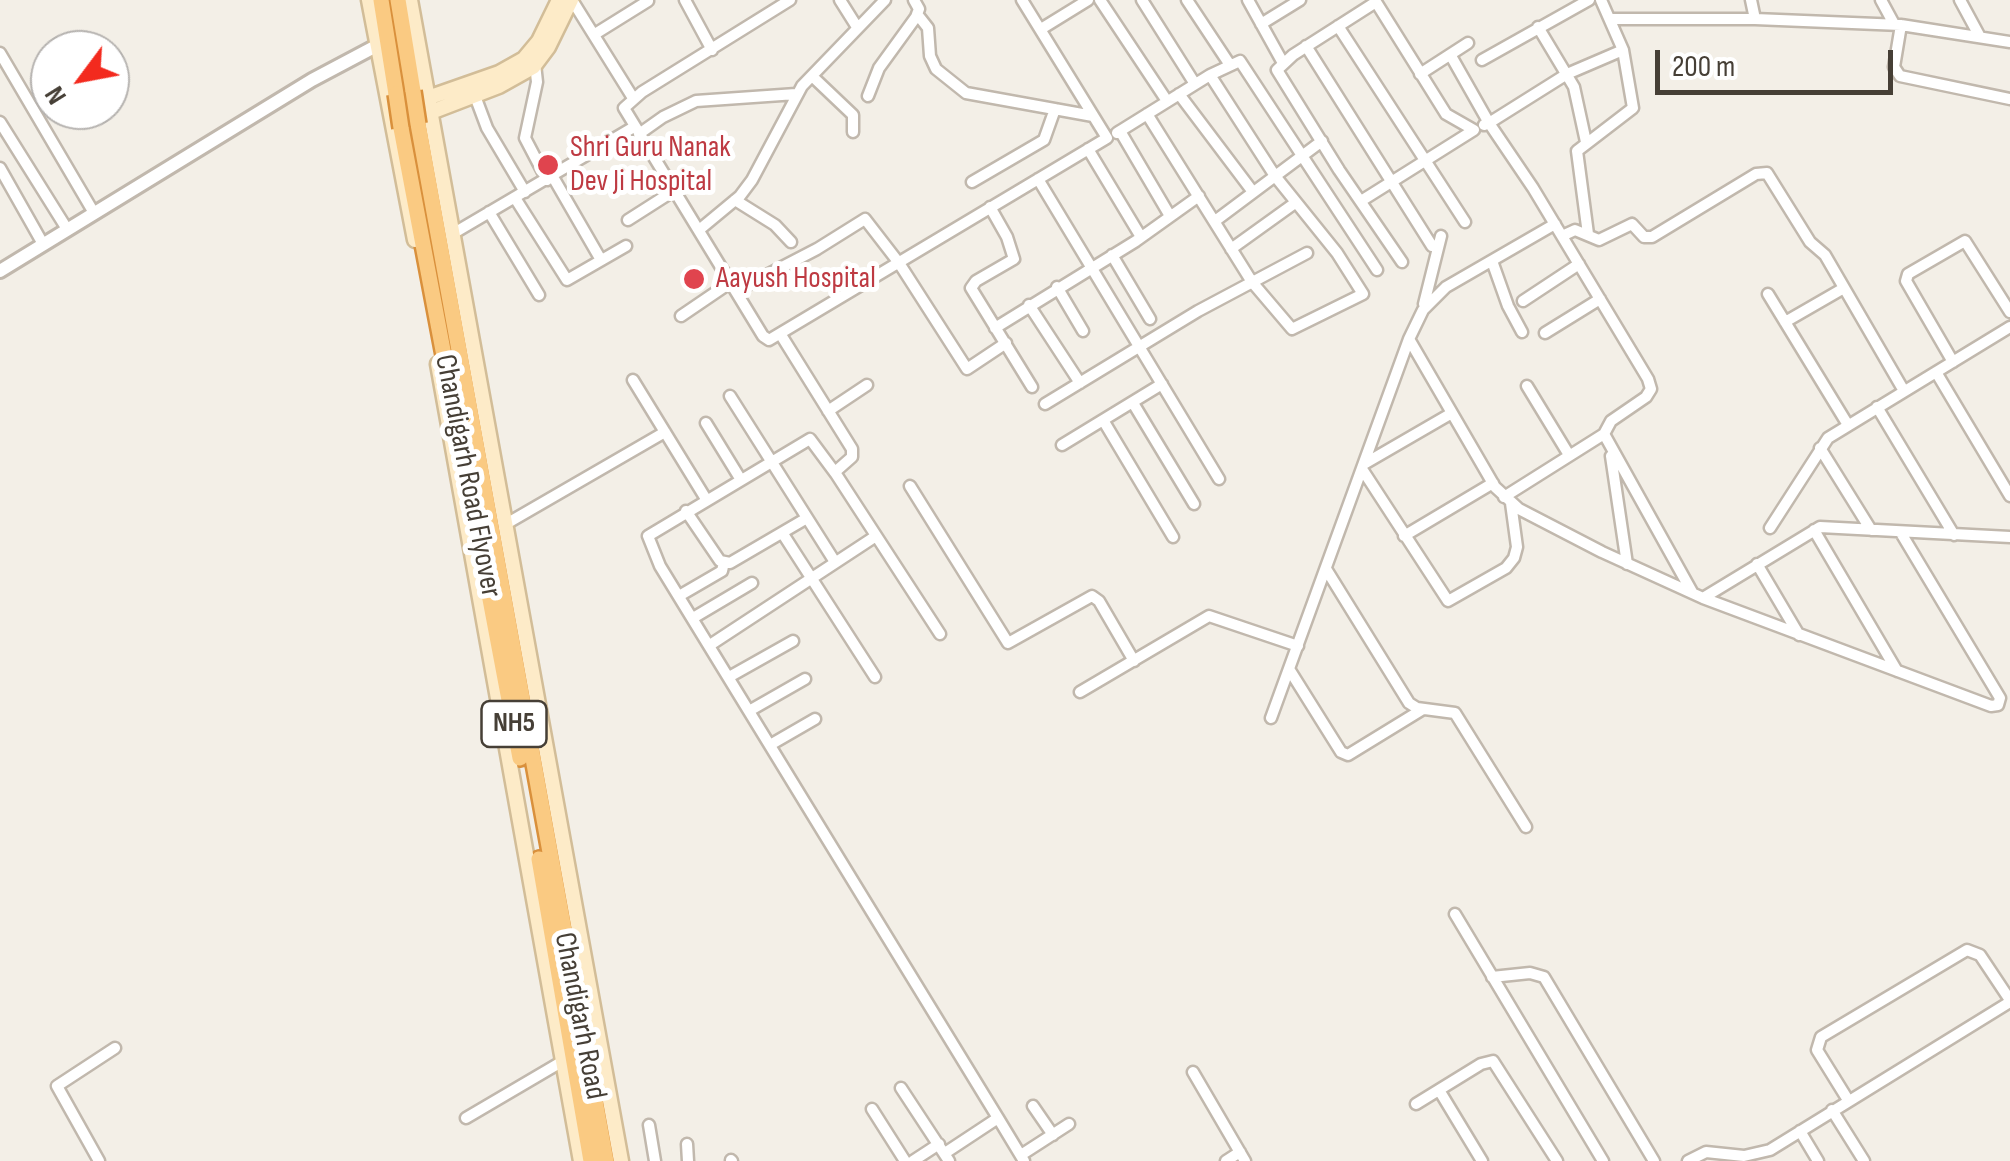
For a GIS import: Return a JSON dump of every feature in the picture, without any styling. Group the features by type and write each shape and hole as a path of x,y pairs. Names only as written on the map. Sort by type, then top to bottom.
{"highway":[{"name":"Chandigarh Road Flyover","path":"381,0 417,221 552,932 549,952"},
{"name":"Chandigarh Road Flyover","path":"398,0 551,868 562,884"},
{"name":"Chandigarh Road","path":"562,884 609,1150"},
{"name":"NH5","path":"549,952 592,1161"}],"main road":[{"path":"369,0 549,952 580,1161"},
{"path":"410,0 506,524 562,884"},
{"path":"392,118 429,105 524,59 539,41 559,0"},
{"path":"429,105 475,96 520,76 548,47 571,0"},
{"path":"609,1150 621,1161"}],"street":[{"path":"571,0 633,98"},
{"path":"685,0 712,50"},
{"path":"790,0 633,98 624,108 766,338 782,335 1210,75 1242,62 1377,270"},
{"path":"840,0 857,26"},
{"path":"699,230 736,200 757,171 796,94 885,0"},
{"path":"868,96 879,68 917,14 919,8 914,0"},
{"path":"1022,0 1107,138"},
{"path":"1041,29 1088,0"},
{"path":"1100,0 1167,101"},
{"path":"1142,0 1195,84"},
{"path":"1187,0 1230,65"},
{"path":"1248,0 1283,63"},
{"path":"1261,24 1300,0"},
{"path":"1482,60 1588,0"},
{"path":"1588,234 1576,156 1586,142 1632,110 1622,50 1601,0"},
{"path":"1751,0 1756,19"},
{"path":"1881,0 1898,24 1894,67 1900,76 2010,99"},
{"path":"1960,0 1980,37"},
{"path":"595,34 648,1"},
{"path":"1402,262 1278,72 1283,63 1306,46 1377,1 1446,114 1474,130"},
{"path":"917,14 928,28 932,62 955,86 975,96 1093,116"},
{"path":"1610,19 1898,24 2010,42"},
{"path":"1338,26 1464,222"},
{"path":"1538,26 1574,86 1586,142"},
{"path":"1420,74 1468,43"},
{"path":"0,271 312,80 378,45"},
{"path":"1306,46 1432,246"},
{"path":"1361,200 1568,74 1622,50"},
{"path":"0,53 94,213"},
{"path":"1450,56 1555,224 1651,389 1646,397 1611,421 1604,434 1507,500"},
{"path":"535,64 537,82 525,138 601,260"},
{"path":"1147,114 1252,282 1292,329 1363,294 1337,252 1275,176 1210,75"},
{"path":"812,76 854,117 853,132"},
{"path":"454,234 696,101 796,94"},
{"path":"1178,94 1253,192"},
{"path":"475,96 520,195 565,278 626,246"},
{"path":"972,182 1044,140 1055,109"},
{"path":"0,122 67,230"},
{"path":"1120,131 1170,216"},
{"path":"1215,222 1322,142"},
{"path":"1088,148 1141,237"},
{"path":"0,168 43,244"},
{"path":"1562,236 1574,230 1599,240 1632,224 1644,237 1652,237 1763,172 1772,176 1810,242 1823,252 1904,391"},
{"path":"1038,178 1219,479"},
{"path":"628,220 675,190"},
{"path":"996,328 1200,196"},
{"path":"736,200 781,230 791,242"},
{"path":"1232,249 1295,203"},
{"path":"990,207 1014,258 971,288 1032,387"},
{"path":"489,212 539,295"},
{"path":"681,316 734,286 817,249 865,219 899,263 967,369 1006,343"},
{"path":"1423,310 1446,287 1555,224"},
{"path":"1271,718 1423,310 1442,236"},
{"path":"1953,362 1906,281 1908,274 1965,241 2010,312"},
{"path":"1045,404 1306,253"},
{"path":"1112,255 1150,319"},
{"path":"1492,261 1522,332"},
{"path":"1524,300 1579,264"},
{"path":"1058,287 1083,331"},
{"path":"1785,322 1844,288"},
{"path":"1768,294 1848,425"},
{"path":"1545,333 1600,299"},
{"path":"1029,305 1080,382"},
{"path":"1770,528 1828,438 2010,326"},
{"path":"782,335 854,452 835,472"},
{"path":"1409,340 1492,483 1507,500 1627,564 1698,596 1991,706 2001,701 1902,533"},
{"path":"1936,372 2010,496"},
{"path":"634,380 706,499"},
{"path":"1062,445 1162,384"},
{"path":"828,411 868,386"},
{"path":"1528,386 1569,455"},
{"path":"730,396 835,562"},
{"path":"1133,403 1194,504"},
{"path":"1878,407 1954,536"},
{"path":"1363,467 1452,413"},
{"path":"1103,420 1174,538"},
{"path":"706,422 741,480"},
{"path":"506,524 665,432"},
{"path":"1604,434 1698,596"},
{"path":"940,634 810,439 648,536 660,566 1022,1158 1069,1124"},
{"path":"1610,447 1627,564"},
{"path":"1820,448 1872,530"},
{"path":"1363,467 1443,598 1450,601 1506,568 1514,558 1517,547 1507,500"},
{"path":"1404,536 1492,483"},
{"path":"910,486 1008,643 1092,596 1099,601 1134,660"},
{"path":"686,511 724,562 730,563 807,518"},
{"path":"1698,596 1814,530 1828,526 2010,537"},
{"path":"1814,530 1898,672"},
{"path":"783,534 875,678"},
{"path":"710,645 876,536"},
{"path":"679,596 722,571 724,562"},
{"path":"1757,564 1799,635"},
{"path":"1326,569 1409,704 1447,710 1463,722 1526,827"},
{"path":"693,618 752,584"},
{"path":"1080,692 1209,616 1298,646"},
{"path":"729,677 792,641"},
{"path":"1289,670 1341,752 1348,755 1424,709"},
{"path":"749,711 805,679"},
{"path":"770,745 816,719"},
{"path":"1455,914 1603,1161"},
{"path":"1688,1161 1706,1152 1757,1156 2010,1001 1980,955 1966,950 1821,1038 1817,1050 1848,1100"},
{"path":"1492,977 1544,977 1654,1161"},
{"path":"98,1161 56,1086 115,1048"},
{"path":"466,1118 563,1062"},
{"path":"1416,1104 1482,1064 1493,1062 1557,1161"},
{"path":"1192,1072 1243,1157 1226,1161"},
{"path":"901,1088 944,1153"},
{"path":"1439,1090 1482,1161"},
{"path":"1034,1106 1053,1134"},
{"path":"872,1109 904,1161"},
{"path":"1832,1110 1864,1161"},
{"path":"913,1161 944,1153 998,1118"},
{"path":"649,1125 654,1161"},
{"path":"1800,1131 1818,1161"},
{"path":"687,1144 688,1161"}],"place":[{"name":"Shri Guru Nanak Dev Ji Hospital","path":"548,165"},
{"name":"Aayush Hospital","path":"694,279"}]}
